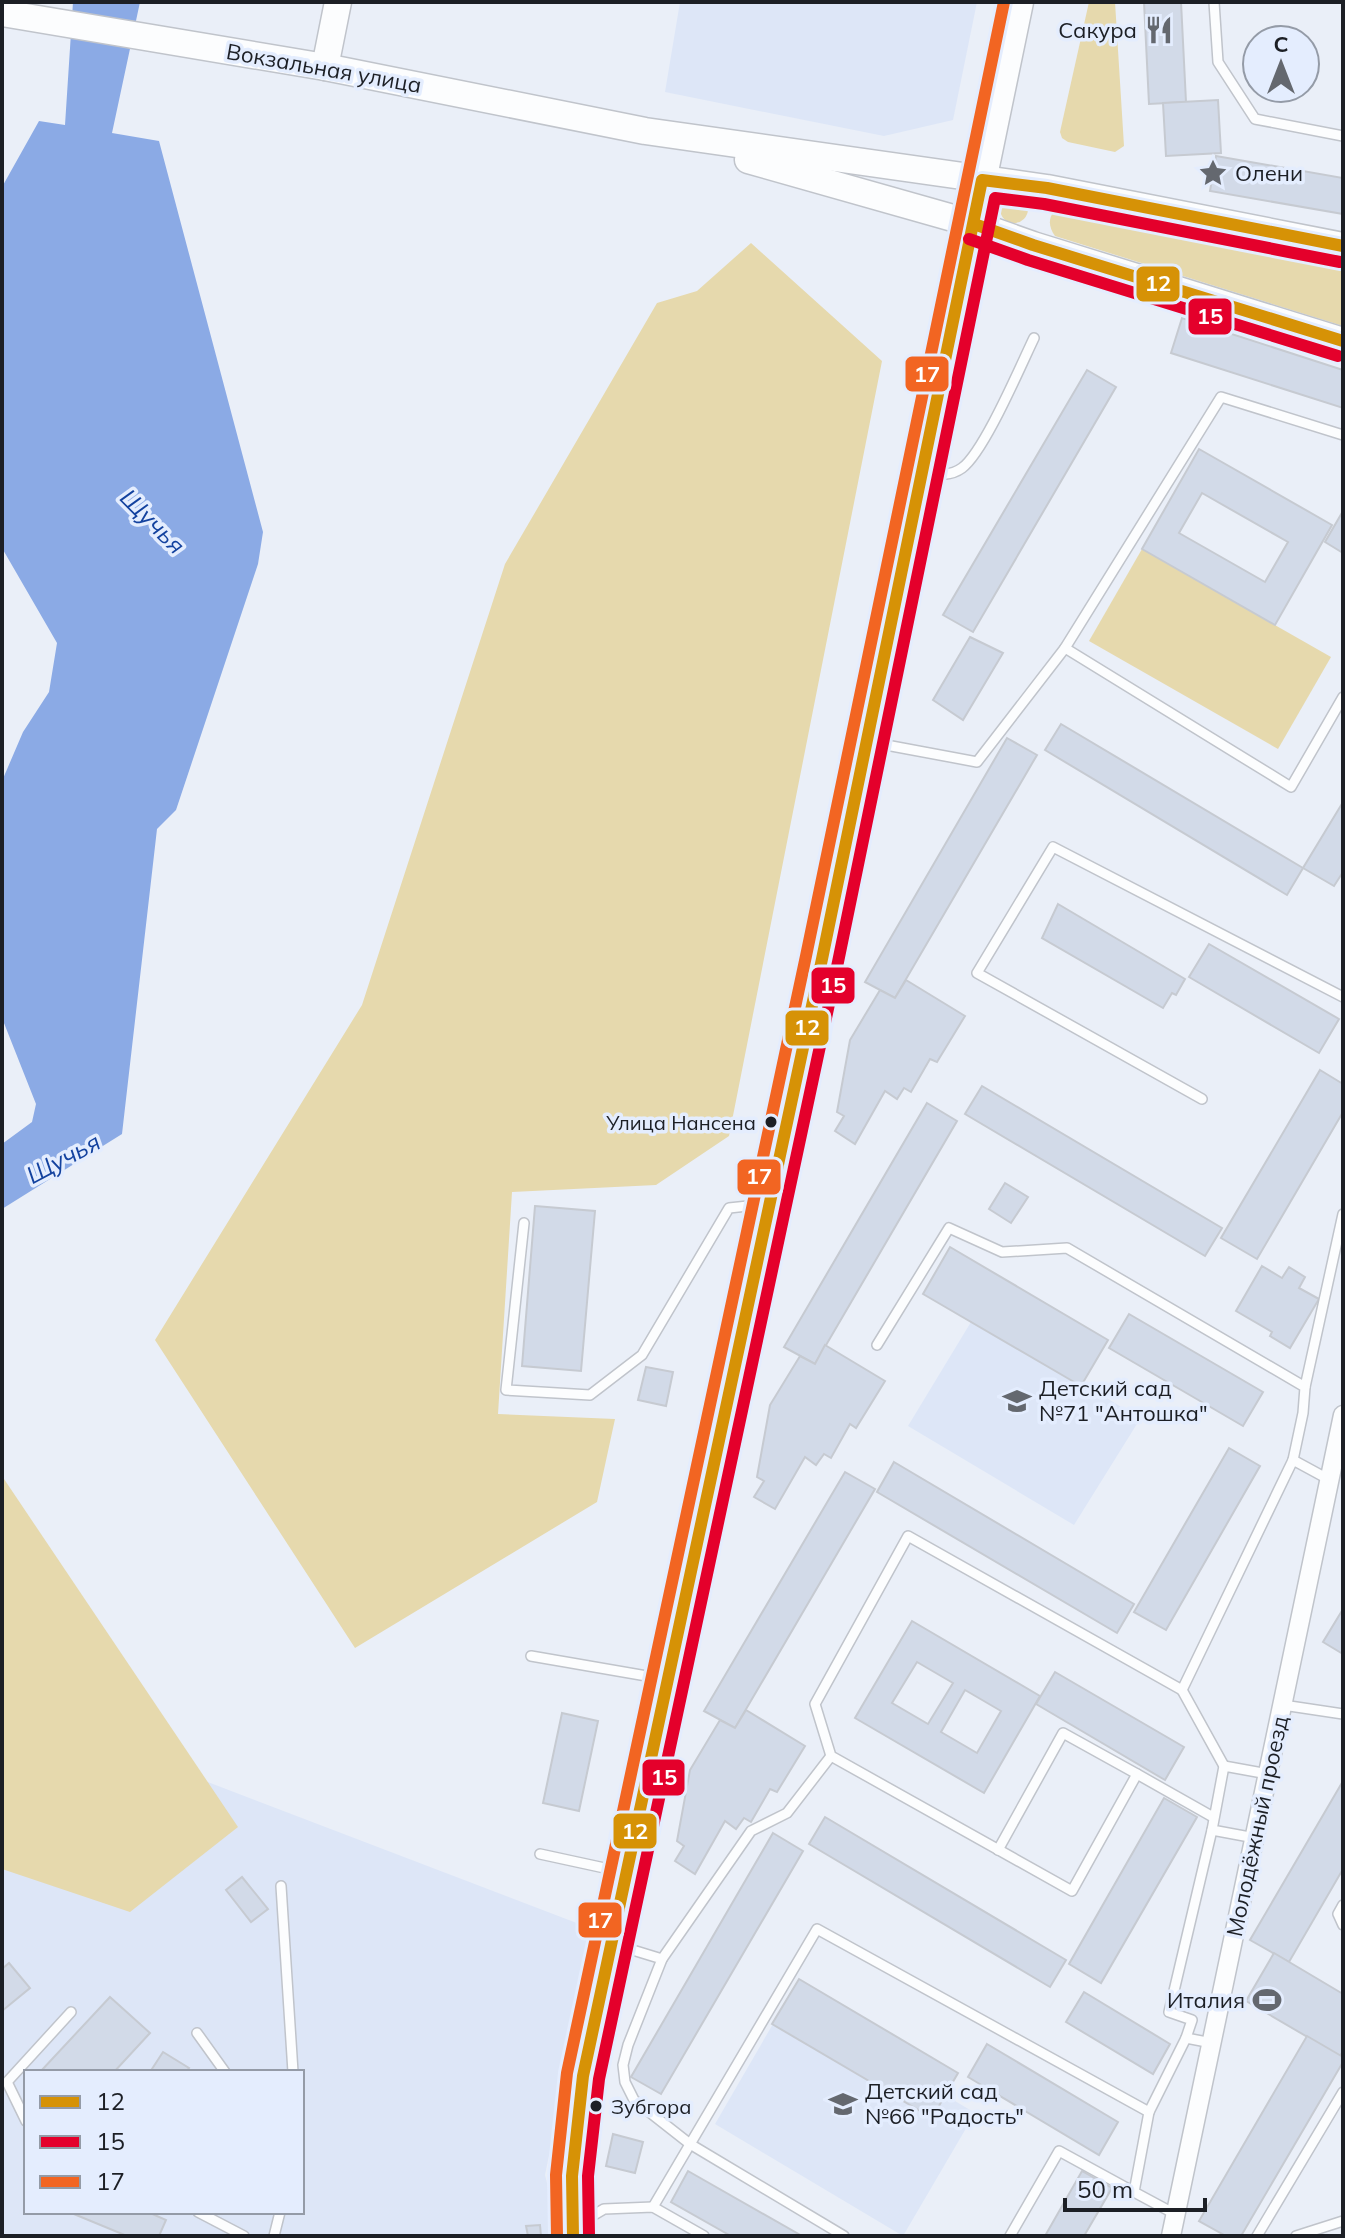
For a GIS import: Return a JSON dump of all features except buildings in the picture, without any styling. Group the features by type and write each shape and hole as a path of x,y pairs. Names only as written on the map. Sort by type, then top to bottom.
{"street":[{"path":"325,67 338,2"},
{"path":"573,2232 573,2155 583,2076 867,741 1020,2"},
{"name":"Вокзальная улица","path":"2,13 325,67 645,131 1047,188 1343,246"},
{"name":"Вокзальная улица","path":"645,131 974,224 1343,341"},
{"name":"Молодёжный проезд","path":"1171,2236 1343,1415"}],"lane":[{"path":"1214,2 1218,62 1255,119 1343,136"},
{"path":"922,474 943,476 961,469 978,451 1034,338"},
{"path":"867,741 977,762 1065,648 1221,397 1343,435"},
{"path":"1065,648 1291,787 1343,697"},
{"path":"1202,1099 977,973 1053,847 1343,997"},
{"path":"524,1223 506,1390 590,1395 642,1355 729,1208 769,1204"},
{"path":"1182,1690 1293,1460 1305,1387 1343,1214"},
{"path":"877,1345 949,1228 1002,1252 1067,1248 1305,1387"},
{"path":"1293,1460 1328,1479"},
{"path":"1134,2192 1149,2112 1192,2020 1169,2012 1224,1766 1182,1690 908,1536 815,1704 831,1756 1072,1891 1137,1774"},
{"path":"531,1656 668,1679"},
{"path":"1283,1705 1343,1714"},
{"path":"998,1850 1063,1733 1213,1817"},
{"path":"831,1756 787,1813 751,1831 662,1959 623,2065 625,2082 634,2100 690,2144 844,2236"},
{"path":"1224,1766 1268,1774"},
{"path":"1212,1830 1255,1838"},
{"path":"540,1854 626,1873"},
{"path":"281,1886 293,2070"},
{"path":"1343,1905 1338,1914 1343,1925"},
{"path":"653,2207 817,1929 1149,2112"},
{"path":"612,1943 662,1959"},
{"path":"24,2117 7,2082 71,2012"},
{"path":"197,2033 224,2070"},
{"path":"1186,2038 1212,2043"},
{"path":"1257,2236 1343,2092"},
{"path":"1010,2236 1059,2151 1175,2214"},
{"path":"573,2232 604,2209 653,2207 704,2236"},
{"path":"203,2214 244,2236"},
{"path":"274,2236 280,2214"},
{"path":"1296,2236 1343,2221"}],"shaded area":[{"path":"680,2 977,2 953,120 884,136 665,92"},
{"path":"1089,2 1115,2 1124,146 1115,152 1068,142 1060,132"},
{"path":"1014,195 1024,199 1028,209 1024,219 1014,223 1004,219 1000,209 1004,199"},
{"path":"1063,205 1343,260 1343,326 1055,236 1050,227 1050,218"},
{"path":"751,243 882,361 729,1136 656,1185 512,1192 498,1414 615,1419 597,1502 355,1648 155,1340 362,1005 505,564 657,303 697,291"},
{"path":"1142,549 1331,657 1278,749 1089,641"},
{"name":"Детский сад №71 \"Антошка\"","path":"950,1247 1108,1340 1083,1383 1140,1419 1074,1525 908,1426 971,1322 923,1294"},
{"path":"2,1476 238,1827 130,1912 2,1869"},
{"path":"179,1771 595,1930 545,2175 560,2236 2,2236 2,1777"},
{"name":"Детский сад №66 \"Радость\"","path":"799,1979 958,2073 945,2095 975,2113 903,2236 715,2124"}],"water":[{"name":"Щучья","path":"73,2 140,2 112,133 159,141 263,532 258,564 176,810 157,829 122,1134 2,1209 2,1144 32,1122 36,1104 2,1018 2,781 23,732 49,692 57,643 2,548 2,187 39,121 65,125"}],"transit line":[{"name":"17","path":"557,2236 556,2175 567,2073 806,956 1004,2"},
{"name":"12","path":"573,2236 572,2176 583,2076 822,959 982,180 1047,188 1343,246"},
{"name":"15","path":"589,2235 588,2176 599,2079 838,962 995,198 1044,204 1340,262"},
{"name":"12","path":"974,224 1343,341"},
{"name":"15","path":"969,239 1338,356"}],"place":[{"name":"Сакура","path":"1159,30"},
{"name":"Олени","path":"1213,173"},
{"name":"Улица Нансена","path":"771,1122"},
{"name":"Детский сад №71 \"Антошка\"","path":"1017,1401"},
{"name":"Италия","path":"1267,2000"},
{"name":"Детский сад №66 \"Радость\"","path":"843,2104"},
{"name":"Зубгора","path":"596,2106"}]}
